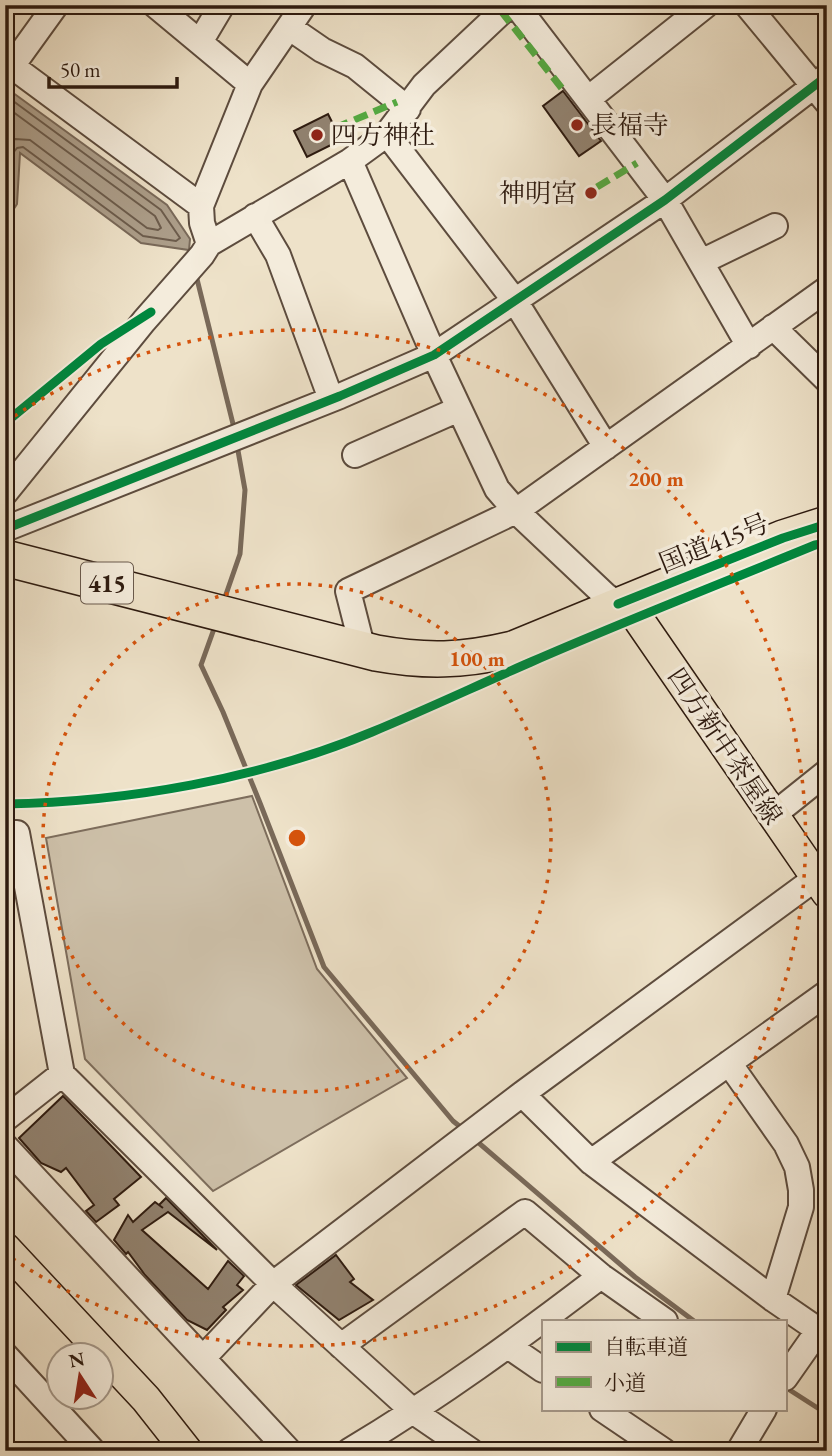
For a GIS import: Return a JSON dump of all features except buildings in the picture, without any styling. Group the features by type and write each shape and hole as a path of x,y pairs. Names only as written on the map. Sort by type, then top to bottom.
{"highway":[{"name":"国道415号","path":"5,558 363,650 434,661 473,659 513,649 783,538 827,524"}],"main road":[{"name":"四方新中茶屋線","path":"618,604 637,617 821,886"},
{"path":"5,1248 146,1399 187,1451"}],"street":[{"path":"57,5 8,63 201,206"},
{"path":"155,5 250,85"},
{"path":"200,42 222,5"},
{"path":"205,250 201,206 250,85 304,5"},
{"path":"5,493 205,250 255,216 350,162 387,134 424,85 509,5"},
{"path":"516,5 665,200 748,346"},
{"path":"588,99 706,5"},
{"path":"5,529 331,400 434,355 665,200 822,89 747,5"},
{"path":"290,27 322,50 355,66 408,109"},
{"path":"387,134 515,301 606,447"},
{"path":"350,162 434,355 497,489 516,511 605,595 618,604"},
{"path":"255,216 278,255 331,400"},
{"path":"701,262 775,226"},
{"path":"363,650 348,591 516,511 827,289"},
{"path":"773,327 827,380"},
{"path":"355,454 459,409"},
{"path":"772,816 827,772"},
{"path":"5,833 17,833 62,1074 272,1284 414,1412 471,1451"},
{"path":"204,1357 272,1284 523,1094 821,886"},
{"path":"591,1162 729,1063 823,1004"},
{"path":"729,1063 786,1144 797,1167 801,1207 773,1299"},
{"path":"5,1119 62,1074"},
{"path":"523,1094 591,1162 822,1333 786,1377"},
{"path":"5,1146 289,1451"},
{"path":"341,1346 525,1212 601,1276 664,1320"},
{"path":"543,1320 601,1276"},
{"path":"349,1451 414,1412 542,1320"},
{"path":"508,1346 542,1369"},
{"path":"8,1364 93,1451"},
{"path":"603,1410 664,1451"},
{"path":"739,1451 763,1410"}],"shaded area":[{"path":"252,796 317,969 407,1078 213,1191 85,1059 46,838"}],"water":[{"path":"5,87 167,205 190,239 189,250 141,243 20,153 17,204 5,223"}],"waterway":[{"path":"196,275 235,432"},
{"path":"223,603 240,554 245,490 237,445"},
{"path":"215,626 201,665 223,712 324,967 453,1121 463,1129"},
{"path":"473,1138 635,1277 693,1320"},
{"path":"786,1388 827,1414"}],"marked path":[{"path":"501,11 564,91"},
{"path":"335,128 397,102"},
{"path":"597,187 637,163"}],"cycle path":[{"path":"5,529 340,396 434,355 665,200 827,76"},
{"path":"5,423 101,344 151,312"},
{"path":"618,604 783,538 827,524"},
{"path":"5,804 98,799 145,793 239,775 329,749 602,632 815,545 827,543"}],"place":[{"name":"長福寺","path":"577,125"},
{"name":"四方神社","path":"317,135"},
{"name":"神明宮","path":"591,193"}]}
